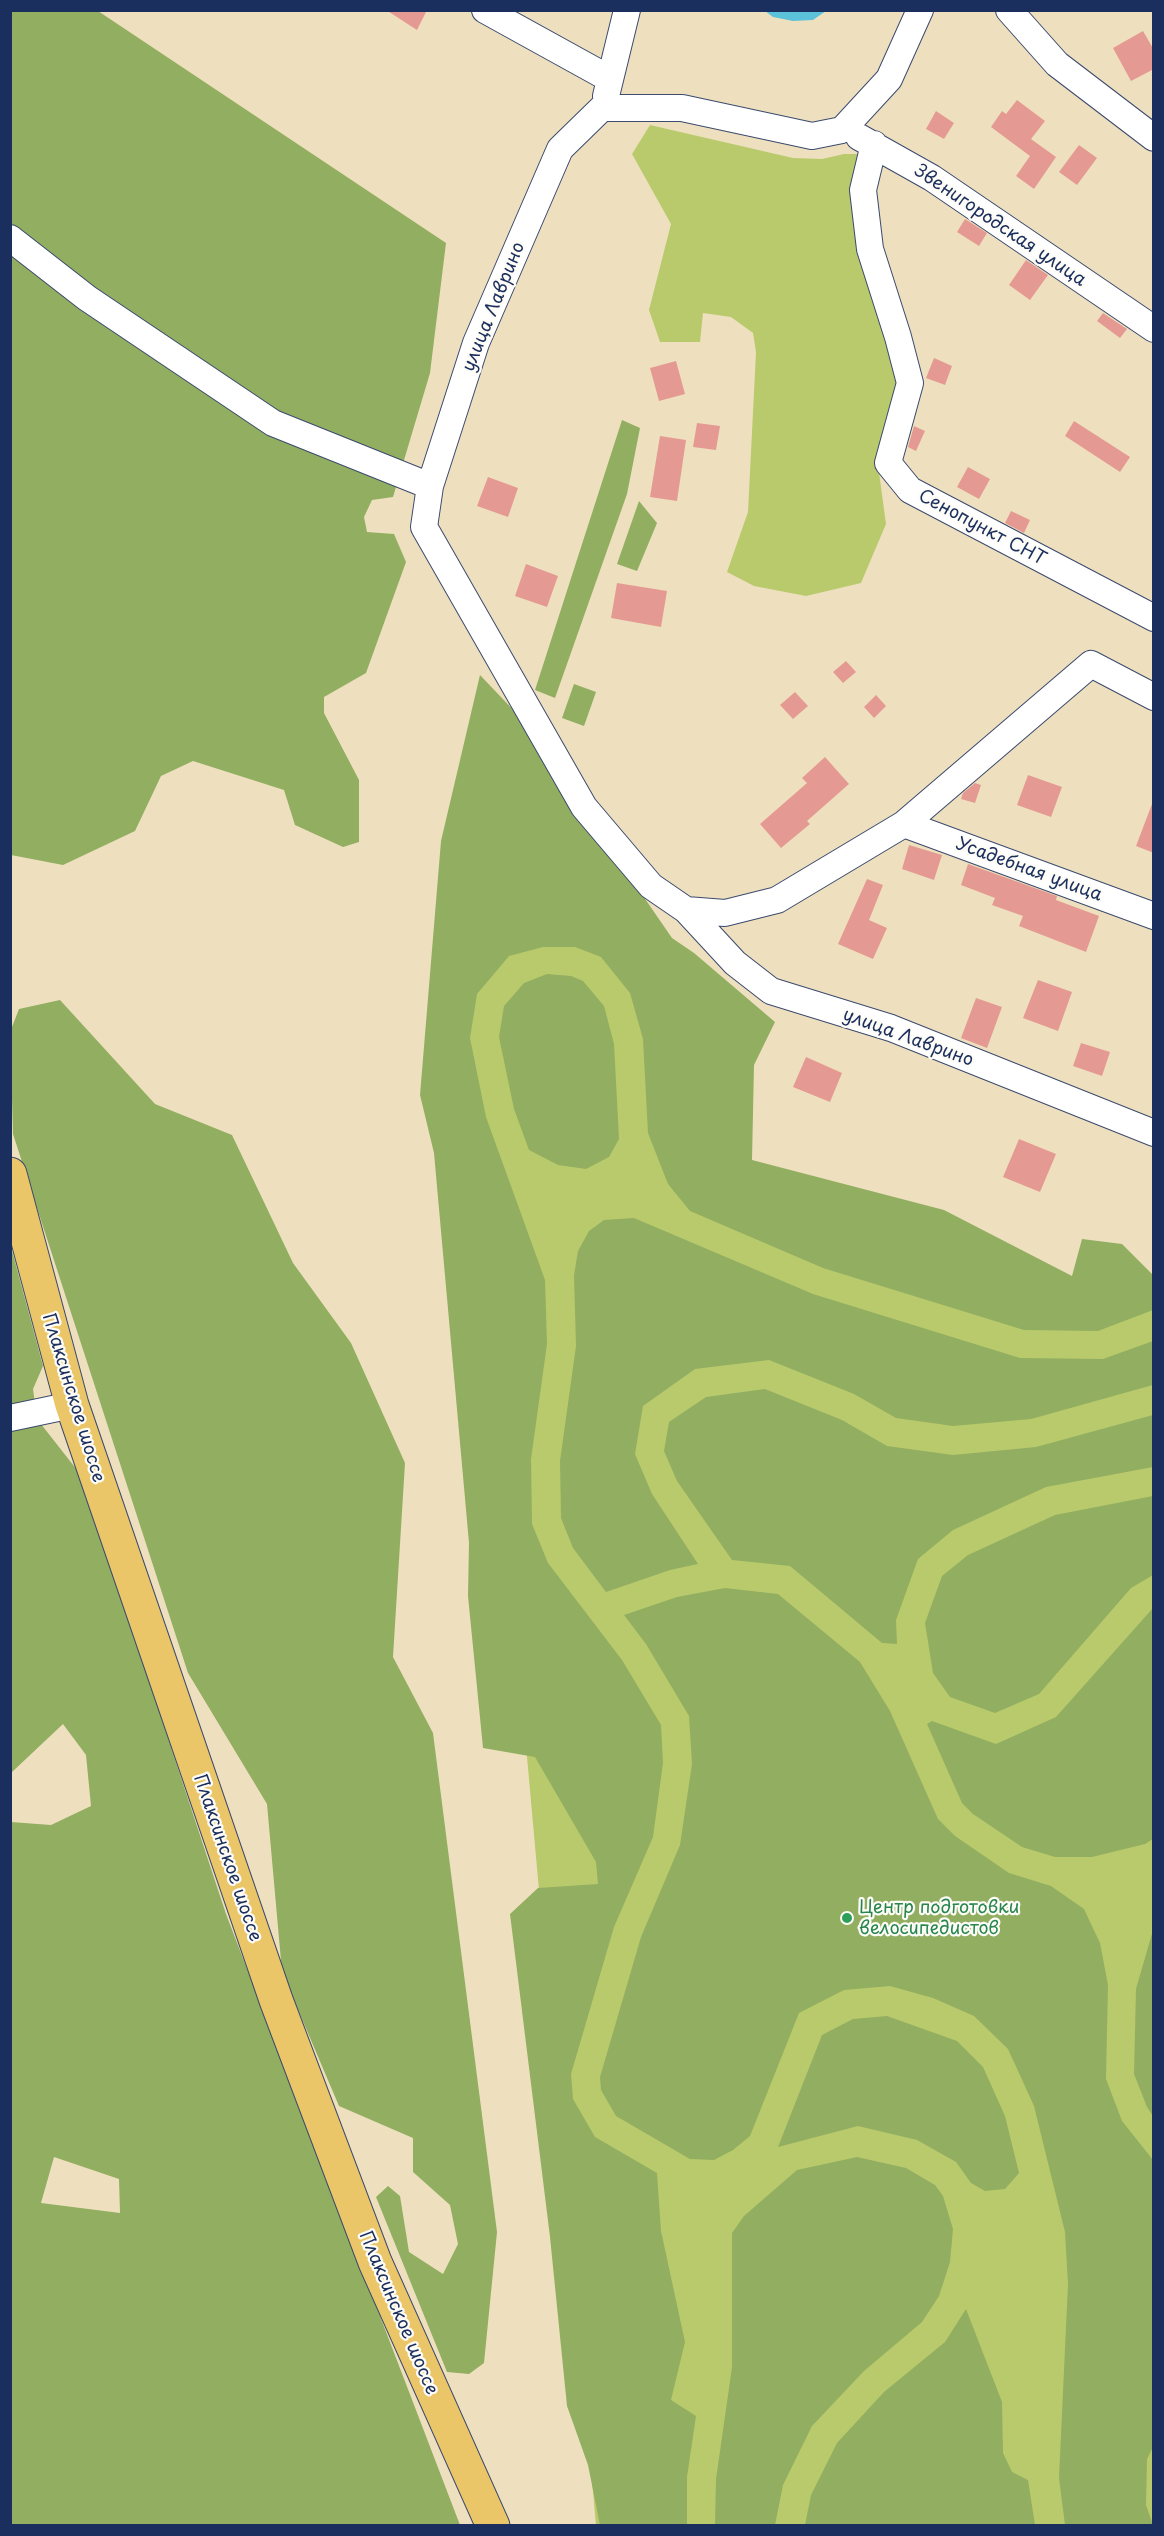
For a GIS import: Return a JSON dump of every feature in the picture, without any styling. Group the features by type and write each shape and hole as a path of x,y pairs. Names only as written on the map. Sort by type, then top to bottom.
{"main road":[{"name":"Плаксинское шоссе","path":"10,1174 72,1405 276,2000 375,2262 493,2526"}],"street":[{"path":"485,10 610,79"},
{"path":"627,10 602,108 682,108 812,136 842,129 889,79 920,10"},
{"path":"1009,10 1057,64 1154,138"},
{"name":"улица Лаврино","path":"602,108 560,149 476,343 430,486 424,527 584,807 651,886 686,910 735,963 771,991 891,1028 1154,1133"},
{"name":"Звенигородская улица","path":"842,129 874,144 932,178 1154,329"},
{"name":"Сенопункт СНТ","path":"874,144 862,190 870,249 910,383 888,463 910,490 1154,618"},
{"path":"10,238 87,298 273,423 430,486"},
{"path":"686,910 725,913 777,900 904,824 1092,664 1154,697"},
{"name":"Усадебная улица","path":"904,824 1154,916"},
{"path":"10,1418 72,1405"}],"green space":[{"path":"10,11 98,11 446,243 430,373 393,497 372,500 364,517 367,532 394,534 406,562 366,673 324,697 324,713 359,780 359,842 343,847 295,825 284,790 193,761 161,776 135,831 63,865 11,855"},
{"path":"650,125 793,158 822,159 844,154 862,154 902,382 878,465 886,524 861,583 806,596 754,586 727,572 748,512 756,352 753,333 731,317 703,313 700,342 660,342 649,310 671,224 632,154"},
{"path":"622,420 640,428 627,494 555,698 535,690"},
{"path":"639,501 657,523 637,571 617,564"},
{"path":"480,675 519,716 672,938 694,953 775,1022 754,1065 752,1160 944,1210 1072,1276 1082,1239 1122,1244 1153,1275 1153,1310 1098,1331 1024,1330 823,1268 690,1211 668,1184 648,1133 643,1039 630,993 601,957 575,947 543,947 509,956 477,994 470,1038 486,1117 545,1280 547,1344 531,1459 532,1524 548,1563 622,1660 661,1725 663,1763 653,1837 614,1927 571,2074 573,2099 595,2137 657,2173 661,2231 685,2342 671,2400 696,2416 687,2477 687,2525 600,2525 588,2465 567,2406 550,2237 510,1914 538,1888 598,1884 596,1862 535,1757 483,1748 468,1596 469,1543 434,1153 420,1095 441,841"},
{"path":"574,684 596,692 584,726 562,718"},
{"name":"Центр подготовки велосипедистов","path":"606,931 708,1031 705,1184 1060,1310 1153,1288 1153,2525 596,2525 455,955"},
{"path":"547,974 571,976 583,981 604,1006 614,1044 619,1139 609,1157 586,1169 558,1165 529,1150 514,1109 499,1037 504,1006 524,983"},
{"path":"60,1000 155,1104 232,1135 293,1263 351,1343 405,1463 393,1657 433,1733 497,2232 484,2363 469,2374 447,2372 376,2197 388,2186 400,2196 409,2252 443,2274 458,2244 450,2205 413,2172 413,2138 339,2106 282,1972 267,1804 188,1673 13,1134 10,1032 19,1009"},
{"path":"634,1218 813,1294 1020,1358 1103,1359 1153,1341 1153,1385 1031,1419 953,1426 896,1418 854,1394 769,1360 695,1369 643,1406 635,1454 652,1494 698,1564 670,1570 606,1592 573,1548 561,1518 560,1461 576,1346 574,1275 578,1251 589,1231 604,1220"},
{"path":"10,1243 43,1366 33,1389 37,1419 81,1475 226,1914 460,2525 11,2525 11,1822 51,1825 91,1806 86,1755 63,1724 11,1773","holes":["54,2157 119,2179 120,2213 41,2203"]},
{"path":"765,1389 842,1420 887,1446 953,1455 1036,1447 1153,1415 1153,1467 1046,1487 953,1530 918,1559 896,1620 897,1644 882,1643 790,1566 732,1560 677,1481 664,1451 669,1422 706,1397"},
{"path":"1153,1496 1153,1575 1131,1588 1039,1694 995,1713 950,1697 933,1673 925,1623 942,1576 968,1555 1055,1515"},
{"path":"725,1588 778,1594 860,1662 890,1711 938,1819 955,1836 1009,1873 1051,1886 1084,1909 1100,1943 1108,1985 1106,2079 1122,2121 1153,2160 1154,2445 1147,2459 1146,2505 1153,2525 1065,2525 1059,2478 1068,2284 1065,2232 1034,2106 1008,2049 974,2016 933,1998 890,1986 844,1990 799,2013 750,2136 733,2150 714,2160 690,2159 616,2116 601,2090 600,2077 641,1937 680,1845 692,1764 689,1716 646,1644 624,1615 677,1597"},
{"path":"1153,1608 1153,1839 1145,1844 1092,1857 1055,1857 1022,1847 973,1814 962,1803 927,1724 932,1721 996,1744 1056,1717"},
{"path":"1153,1930 1153,2116 1134,2074 1136,1989"},
{"path":"887,2016 957,2041 983,2067 1005,2116 1019,2173 1005,2189 985,2191 971,2183 956,2162 917,2140 858,2126 778,2147 822,2035 853,2019"},
{"path":"857,2157 906,2168 935,2185 943,2196 953,2229 950,2262 939,2296 922,2322 864,2371 812,2426 783,2485 775,2525 715,2525 716,2479 732,2367 732,2233 744,2216 797,2170"},
{"path":"966,2309 1002,2402 1003,2453 1012,2472 1028,2480 1035,2525 805,2525 811,2495 837,2443 884,2392 945,2342"}],"water":[{"path":"765,11 826,11 813,20 793,21 773,17"}],"building":[{"path":"386,10 427,10 417,30"},
{"path":"1143,31 1154,50 1154,69 1131,81 1113,48"},
{"path":"1017,100 1045,121 1031,139 1056,157 1034,189 1016,176 1030,156 991,127 1002,111 1006,114"},
{"path":"936,111 954,123 944,139 926,129"},
{"path":"1079,145 1097,158 1077,185 1059,172"},
{"path":"965,219 987,233 979,246 957,232"},
{"path":"1026,260 1048,275 1030,300 1009,285"},
{"path":"1103,313 1127,329 1120,338 1097,321"},
{"path":"934,358 952,366 945,385 926,378"},
{"path":"676,361 685,394 659,401 650,368"},
{"path":"1074,421 1130,457 1120,472 1065,436"},
{"path":"697,423 720,426 716,450 693,447"},
{"path":"914,426 925,431 916,451 908,447"},
{"path":"660,436 686,440 677,501 650,497"},
{"path":"968,467 990,479 979,499 957,487"},
{"path":"488,477 518,488 508,517 477,506"},
{"path":"1011,511 1030,520 1024,533 1005,523"},
{"path":"526,564 558,576 547,607 515,596"},
{"path":"617,583 667,591 661,627 611,618"},
{"path":"846,661 856,672 843,683 833,672"},
{"path":"795,692 808,706 793,719 780,705"},
{"path":"876,695 886,706 874,718 864,707"},
{"path":"825,757 849,784 807,821 810,824 781,848 760,824 807,783 802,778"},
{"path":"1028,775 1062,787 1051,817 1017,805"},
{"path":"975,783 981,785 975,803 961,799 963,793"},
{"path":"1152,804 1154,805 1154,853 1136,846"},
{"path":"909,845 942,855 934,880 902,869"},
{"path":"968,864 1057,896 1056,900 1099,916 1086,952 1019,926 1023,916 992,905 995,898 961,885"},
{"path":"867,879 883,885 869,920 887,928 873,959 838,944"},
{"path":"1038,980 1072,992 1058,1031 1023,1018"},
{"path":"976,998 1002,1007 987,1048 961,1038"},
{"path":"1081,1043 1110,1052 1102,1076 1073,1066"},
{"path":"806,1057 842,1073 830,1102 793,1087"},
{"path":"1019,1139 1056,1154 1040,1192 1003,1177"}],"place":[{"name":"Центр подготовки велосипедистов","path":"847,1918"}]}
